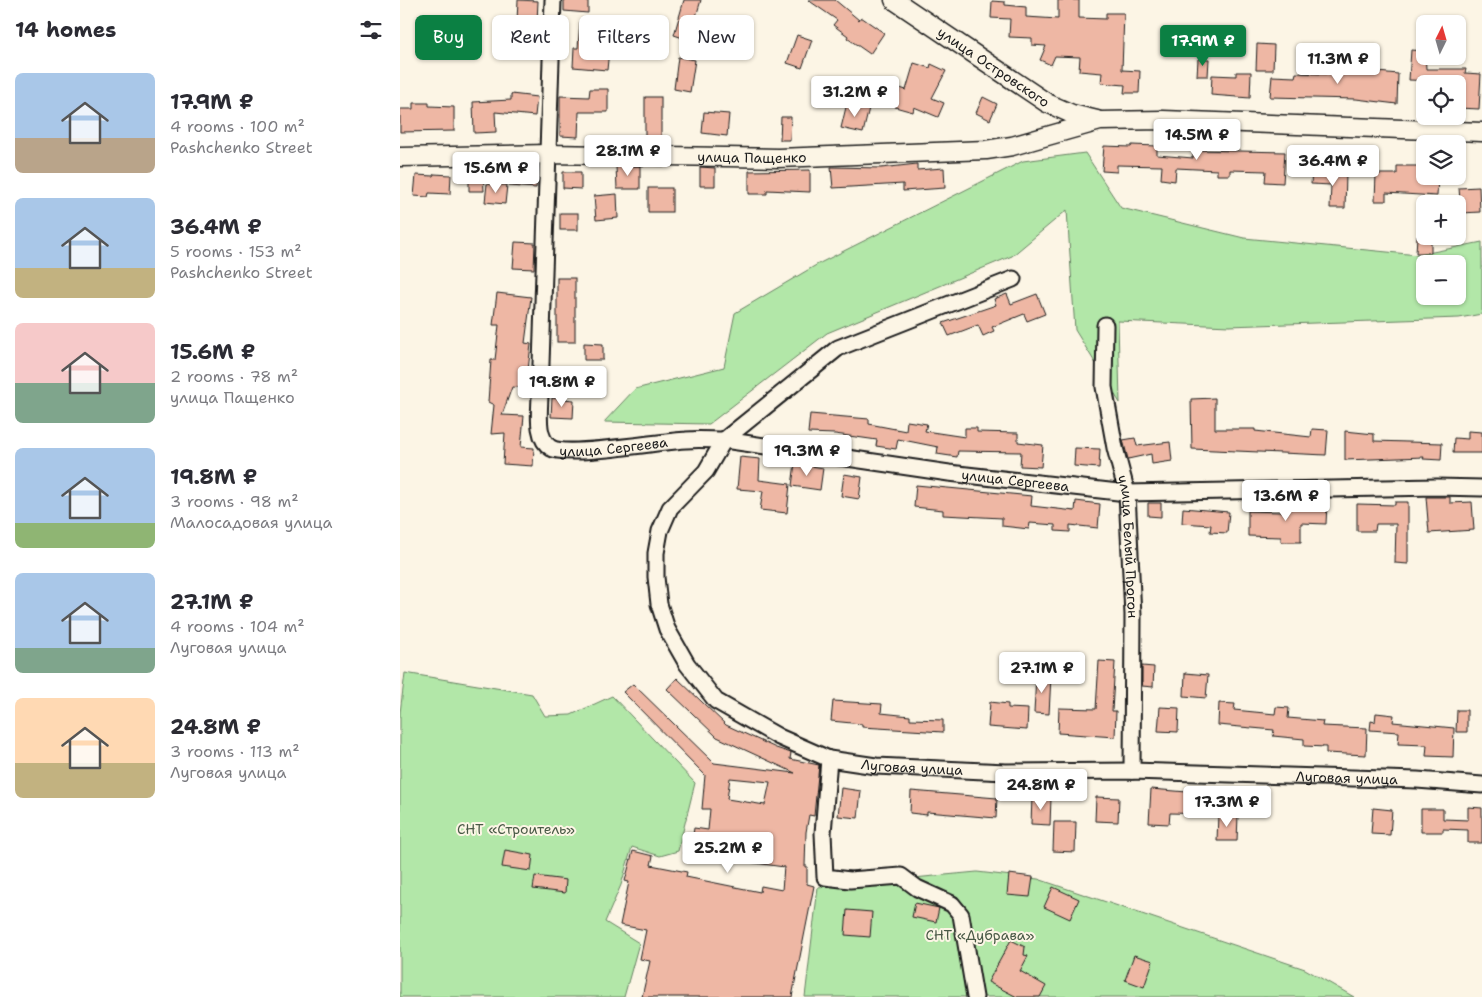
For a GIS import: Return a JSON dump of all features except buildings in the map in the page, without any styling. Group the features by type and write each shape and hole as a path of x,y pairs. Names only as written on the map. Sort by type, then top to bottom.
{"street":[{"path":"548,154 553,0"},
{"name":"улица Островского","path":"894,0 1047,104 1072,114 1100,121"},
{"path":"1100,121 1216,122 1482,132"},
{"name":"улица Пащенко","path":"400,158 548,154 778,158 986,150 1012,146 1100,121"},
{"name":"улица Сергеева","path":"548,154 540,432 544,441 552,448 563,451 590,450 687,440 724,440 950,473 1127,493 1437,487 1482,488"},
{"path":"724,440 838,348 1013,279"},
{"name":"улица Белый Прогон","path":"1104,325 1104,387 1115,448 1127,493 1133,616 1132,771"},
{"name":"Луговая улица","path":"724,440 706,471 670,508 660,531 656,553 659,604 668,629 687,664 716,701 779,737 829,759 876,766 996,772 1132,771 1417,780 1482,786"},
{"path":"829,759 823,833 825,877 850,880 901,876 917,888 952,904 961,915 975,997"}],"green space":[{"path":"1085,153 1121,208 1244,238 1418,255 1482,242 1482,314 1459,318 1229,326 1118,321 1120,403 1075,330 1067,210 1012,256 827,333 709,424 604,422 635,389 724,367 735,313 818,264 1023,161"},
{"name":"СНТ «Строитель»","path":"405,673 532,694 545,716 571,715 612,696 695,783 678,851 660,856 632,847 621,885 605,922 639,943 624,997 400,997 400,713"},
{"name":"СНТ «Дубрава»","path":"977,872 1038,879 1305,969 1354,997 805,997 818,887"}]}
